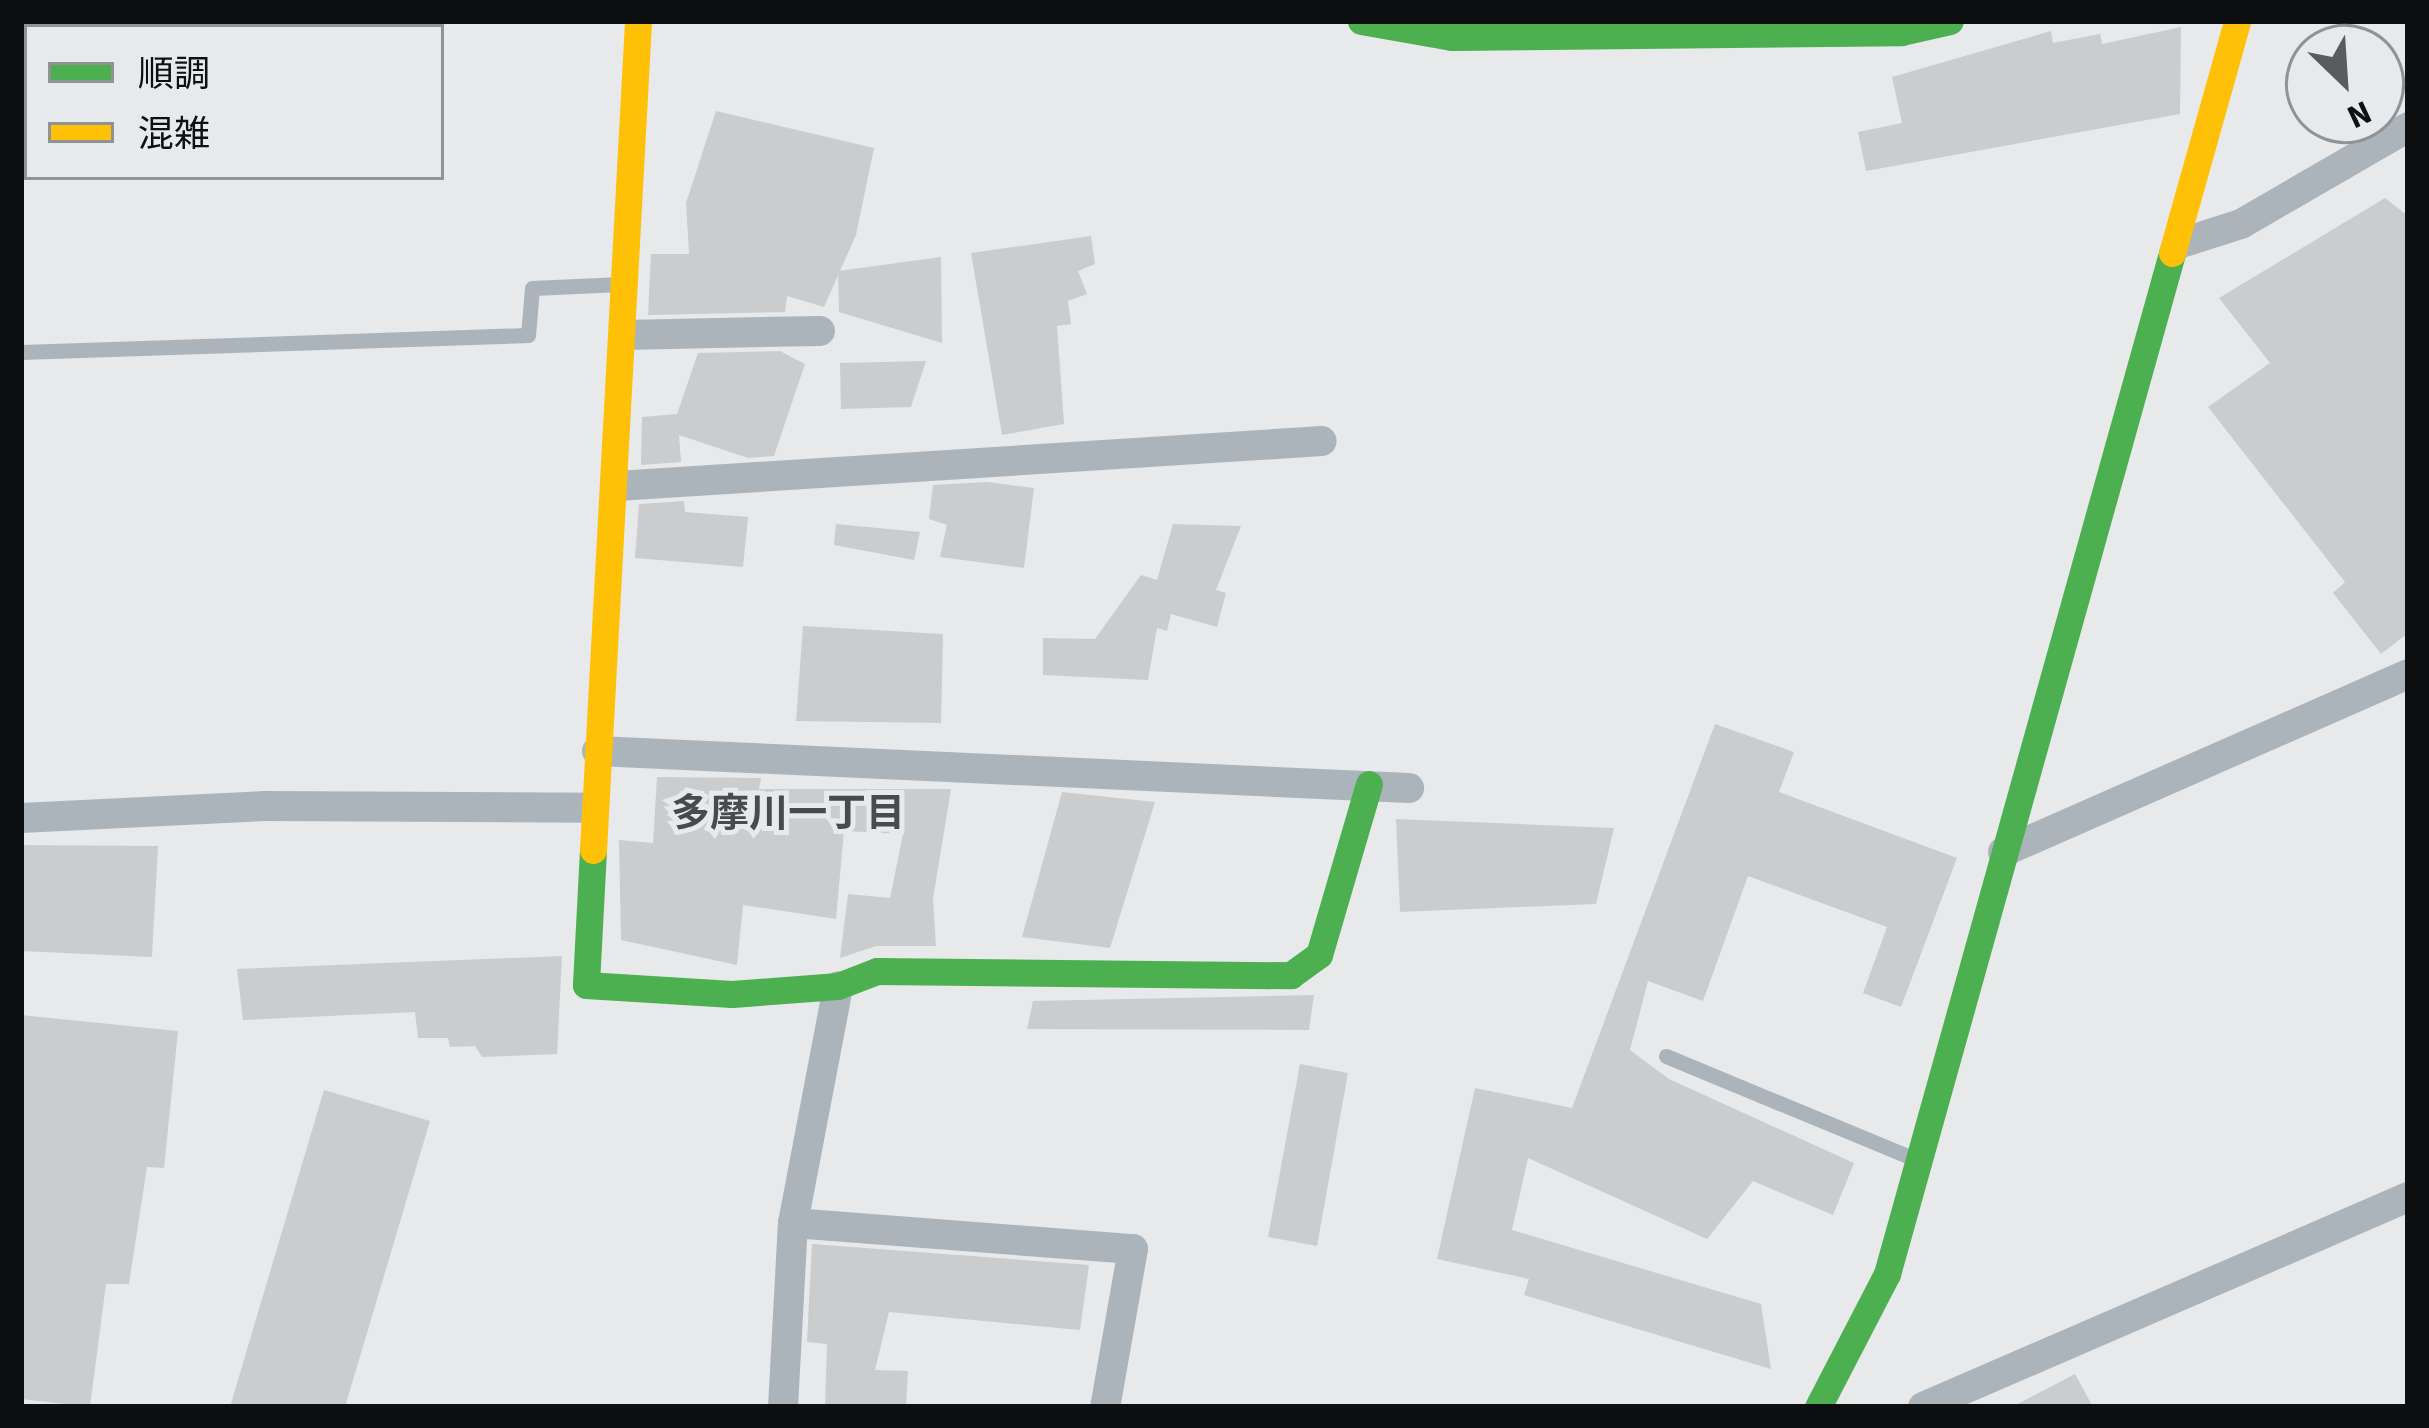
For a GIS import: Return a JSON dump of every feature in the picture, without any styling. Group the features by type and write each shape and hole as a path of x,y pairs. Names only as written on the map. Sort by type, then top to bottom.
{"street":[{"path":"638,21 617,487 586,985 732,994 838,986 877,970 1292,975 1319,955 1369,784"},
{"path":"1361,21 1452,37 1901,32 1950,21"},
{"path":"1818,1407 1887,1274 2237,21"},
{"path":"2178,244 2241,224 2408,127"},
{"path":"624,335 820,332"},
{"path":"617,487 1322,441"},
{"path":"2003,852 2408,674"},
{"path":"597,751 1409,788"},
{"path":"21,818 264,806 594,808"},
{"path":"783,1407 793,1223 838,986"},
{"path":"1923,1407 2408,1197"},
{"path":"793,1223 1132,1249 1105,1407"}],"lane":[{"path":"21,352 528,335 532,288 626,284"},
{"path":"1666,1056 1918,1160"}],"building":[{"path":"2181,27 2180,114 1866,171 1858,132 1902,123 1892,77 2051,31 2053,43 2100,34 2102,44"},
{"path":"716,111 874,148 856,235 824,307 787,296 785,312 648,315 651,254 689,254 686,203"},
{"path":"2385,198 2408,216 2408,633 2381,654 2333,593 2345,582 2208,407 2270,363 2219,298"},
{"path":"1091,236 1095,264 1078,271 1087,294 1068,301 1071,324 1057,326 1064,424 1002,435 971,253"},
{"path":"941,257 942,343 839,312 838,271"},
{"path":"780,351 805,364 774,456 748,458 679,435 681,462 641,465 642,417 677,414 698,353"},
{"path":"926,361 911,407 841,409 840,363"},
{"path":"987,482 1034,488 1024,568 940,557 947,525 929,519 933,485"},
{"path":"684,501 685,512 748,517 743,567 635,558 639,504"},
{"path":"836,524 920,532 914,560 834,545"},
{"path":"1173,524 1241,526 1216,590 1226,593 1217,627 1171,614 1167,631 1157,628 1148,680 1043,675 1043,638 1095,639 1141,575 1157,580"},
{"path":"803,626 943,634 941,723 796,721"},
{"path":"1715,724 1794,752 1779,792 1957,858 1901,1007 1863,993 1887,927 1748,876 1703,1001 1648,981 1630,1050 1669,1079 1854,1163 1833,1215 1753,1181 1707,1239 1528,1158 1512,1230 1761,1304 1771,1369 1524,1295 1529,1279 1437,1259 1475,1088 1572,1108"},
{"path":"657,777 761,778 759,789 951,789 933,899 936,946 876,946 840,958 848,894 890,898 903,834 844,831 836,919 743,905 737,965 621,940 619,840 653,843"},
{"path":"1062,792 1155,802 1110,948 1022,937"},
{"path":"1396,819 1614,828 1596,904 1400,912"},
{"path":"21,845 158,846 152,957 21,951"},
{"path":"562,956 557,1054 482,1057 475,1046 450,1047 448,1038 418,1038 415,1012 243,1020 237,969"},
{"path":"1314,995 1309,1030 1027,1029 1033,1001"},
{"path":"21,1015 178,1031 164,1168 147,1167 129,1284 106,1284 90,1407 21,1399"},
{"path":"1300,1064 1348,1073 1317,1246 1268,1237"},
{"path":"324,1090 430,1121 345,1407 230,1407"},
{"path":"812,1244 1089,1265 1080,1330 889,1312 875,1370 908,1371 906,1407 825,1407 827,1344 807,1342"},
{"path":"2075,1374 2093,1407 2012,1407"}],"traffic: fast":[{"path":"1361,21 1452,37 1901,32 1950,21"},
{"path":"1818,1407 1887,1274 2172,253"},
{"path":"593,850 586,985 732,994 838,986 877,971 1291,975 1319,955 1369,784"}],"traffic: slow":[{"path":"593,850 638,21"},
{"path":"2172,253 2237,21"}],"district":[{"name":"多摩川一丁目","path":"788,814"}]}
